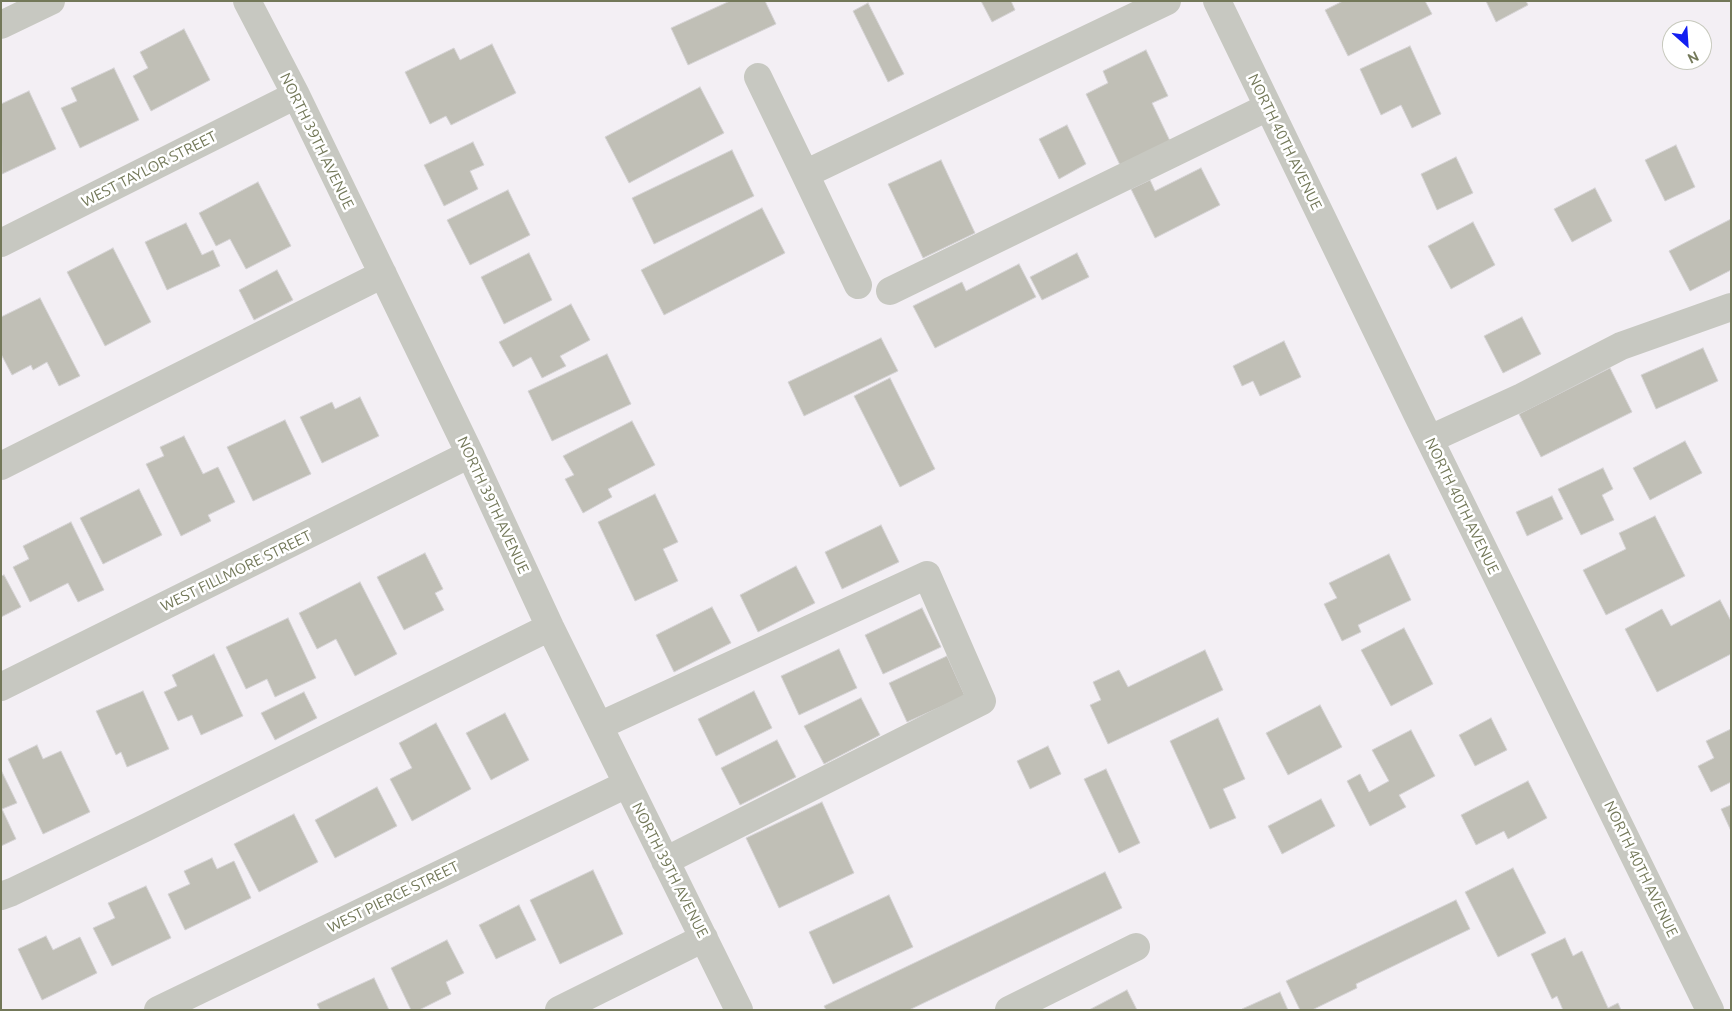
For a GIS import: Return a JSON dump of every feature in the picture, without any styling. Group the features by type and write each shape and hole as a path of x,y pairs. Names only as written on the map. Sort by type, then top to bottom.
{"street":[{"path":"1,25 51,1"},
{"name":"NORTH 39TH AVENUE","path":"247,1 296,95 470,454 550,627 739,1010"},
{"path":"805,174 1167,1"},
{"name":"NORTH 40TH AVENUE","path":"1216,1 1710,1010"},
{"path":"758,78 858,285"},
{"name":"WEST TAYLOR STREET","path":"1,243 296,95"},
{"path":"890,291 1268,108"},
{"path":"1,466 382,274"},
{"path":"1430,440 1522,397 1621,346 1731,307"},
{"name":"WEST FILLMORE STREET","path":"1,687 470,454"},
{"path":"599,726 927,575 982,701 665,861"},
{"path":"1,896 145,828 550,627"},
{"name":"WEST PIERCE STREET","path":"158,1010 627,784"},
{"path":"559,1010 704,938"},
{"path":"1009,1010 1136,947"}],"building":[{"path":"730,1 765,1 776,24 688,65 671,28"},
{"path":"981,1 1011,1 1015,10 992,22"},
{"path":"1343,1 1425,1 1432,14 1348,56 1325,10"},
{"path":"1486,1 1526,1 1528,5 1496,22"},
{"path":"868,3 904,74 888,82 853,11"},
{"path":"184,29 210,80 151,111 133,76 148,68 140,52"},
{"path":"492,44 516,93 451,125 446,116 430,124 405,72 454,48 460,60"},
{"path":"1410,46 1441,114 1412,128 1401,105 1381,115 1360,69"},
{"path":"1146,50 1168,96 1152,103 1170,141 1120,165 1086,94 1108,83 1103,71"},
{"path":"114,68 139,120 80,148 61,108 77,101 71,88"},
{"path":"700,87 724,133 629,183 605,137"},
{"path":"29,91 56,149 2,174 1,104"},
{"path":"1067,125 1086,164 1059,179 1039,139"},
{"path":"473,142 484,165 470,171 478,189 444,206 424,165"},
{"path":"1676,145 1695,187 1665,201 1645,160"},
{"path":"732,150 754,196 654,244 632,198"},
{"path":"1456,157 1473,193 1437,210 1421,174"},
{"path":"941,160 975,233 923,258 888,184"},
{"path":"1201,168 1220,205 1155,238 1131,189 1150,180 1155,191"},
{"path":"258,182 291,246 246,269 230,239 216,246 199,213"},
{"path":"1595,188 1612,221 1572,242 1554,209"},
{"path":"508,190 530,235 470,265 447,220"},
{"path":"762,208 785,253 664,315 641,270"},
{"path":"1731,219 1731,270 1690,291 1669,251"},
{"path":"1473,222 1495,265 1451,289 1428,246"},
{"path":"186,223 202,255 213,250 220,266 167,290 145,242"},
{"path":"113,248 151,322 105,346 67,272"},
{"path":"529,253 552,300 504,324 481,277"},
{"path":"1077,253 1089,277 1042,300 1030,277"},
{"path":"1019,264 1036,297 935,348 913,306 962,282 966,291"},
{"path":"277,270 293,300 254,320 239,290"},
{"path":"40,298 80,376 59,386 47,362 33,370 31,365 12,375 1,354 1,317"},
{"path":"571,304 590,340 560,356 566,366 542,378 531,357 513,367 499,342"},
{"path":"1522,317 1541,354 1503,373 1484,336"},
{"path":"881,338 898,371 804,416 788,382"},
{"path":"1284,341 1301,377 1260,396 1253,381 1242,386 1233,366"},
{"path":"1703,348 1718,381 1656,409 1641,375"},
{"path":"607,354 631,404 552,441 528,391"},
{"path":"1610,368 1632,412 1541,457 1519,414"},
{"path":"890,378 935,469 900,487 854,396"},
{"path":"360,397 379,436 322,463 300,417 332,402 335,409"},
{"path":"285,420 311,474 253,501 227,447"},
{"path":"632,421 655,465 608,489 612,497 583,513 565,479 574,475 563,456"},
{"path":"184,436 203,474 218,467 235,502 208,515 211,521 181,536 146,464 164,456 160,447"},
{"path":"1685,441 1702,473 1650,500 1633,468"},
{"path":"1603,468 1613,489 1602,495 1614,520 1581,535 1558,489"},
{"path":"139,489 162,535 103,564 80,518"},
{"path":"655,494 678,542 663,549 678,581 635,601 598,522"},
{"path":"1552,496 1563,519 1527,536 1516,512"},
{"path":"1655,516 1685,576 1606,615 1583,570 1626,549 1619,533"},
{"path":"71,522 104,590 78,602 68,583 30,602 13,567 29,559 23,546"},
{"path":"881,525 899,562 842,589 825,552"},
{"path":"425,553 443,589 435,593 444,610 404,630 377,577"},
{"path":"1389,554 1411,600 1358,625 1361,632 1342,641 1324,604 1337,598 1329,583"},
{"path":"796,566 815,603 758,632 740,595"},
{"path":"4,575 21,607 1,617 1,576"},
{"path":"360,582 397,654 355,676 336,639 317,649 299,613"},
{"path":"1720,600 1731,621 1731,654 1657,692 1625,629 1662,609 1671,626"},
{"path":"712,607 731,643 674,672 656,635"},
{"path":"922,608 941,647 883,674 865,635"},
{"path":"288,618 316,678 275,697 267,679 246,689 226,647"},
{"path":"1404,628 1433,684 1391,706 1361,650"},
{"path":"839,649 857,688 799,715 781,676"},
{"path":"1205,650 1223,690 1108,744 1090,705 1101,700 1093,682 1119,670 1128,687"},
{"path":"214,654 243,716 201,735 192,715 178,721 164,692 177,686 172,675"},
{"path":"947,656 965,696 907,722 889,683"},
{"path":"143,691 169,749 127,767 121,752 116,755 96,711"},
{"path":"754,691 772,728 716,756 698,719"},
{"path":"304,692 317,718 275,740 261,713"},
{"path":"861,698 880,735 824,764 804,726"},
{"path":"1320,705 1342,747 1288,775 1266,733"},
{"path":"505,713 529,760 491,780 466,733"},
{"path":"1218,718 1245,779 1223,789 1236,818 1210,829 1170,741"},
{"path":"1491,718 1507,750 1475,766 1459,735"},
{"path":"436,723 471,789 412,821 390,779 412,768 399,743"},
{"path":"1731,729 1731,782 1711,792 1698,766 1714,758 1706,741"},
{"path":"1411,730 1435,776 1399,795 1406,807 1370,826 1347,781 1360,774 1369,792 1389,781 1372,750"},
{"path":"777,740 796,777 740,805 721,768"},
{"path":"37,745 43,759 61,751 90,812 43,834 8,759"},
{"path":"1048,746 1061,774 1030,789 1017,761"},
{"path":"1106,769 1140,843 1119,853 1084,779"},
{"path":"1,770 17,803 2,809 16,839 1,846"},
{"path":"1528,781 1547,818 1508,839 1504,831 1476,845 1461,815"},
{"path":"377,787 397,826 335,858 315,820"},
{"path":"1321,799 1335,826 1282,854 1268,826"},
{"path":"822,802 854,873 779,908 746,838"},
{"path":"1731,805 1731,831 1721,809"},
{"path":"294,814 318,862 259,892 234,844"},
{"path":"212,858 217,869 234,861 251,898 185,930 168,894 190,884 184,871"},
{"path":"1513,868 1546,933 1498,957 1465,892"},
{"path":"593,870 623,934 560,964 530,900"},
{"path":"1105,872 1122,908 909,1010 826,1010 824,1006"},
{"path":"146,886 171,938 112,966 93,928 115,918 108,903"},
{"path":"889,895 913,947 833,984 809,932"},
{"path":"1456,900 1470,929 1356,984 1357,988 1312,1010 1300,1010 1286,981"},
{"path":"519,905 536,940 496,959 479,925"},
{"path":"46,936 53,950 80,937 97,973 42,1000 18,949"},
{"path":"1565,938 1573,956 1582,951 1608,1008 1618,1003 1621,1010 1563,1010 1557,996 1552,999 1531,954"},
{"path":"447,940 464,973 446,982 451,994 419,1010 411,1010 391,968"},
{"path":"374,978 389,1010 320,1010 317,1004"},
{"path":"1127,990 1137,1010 1089,1010"},
{"path":"1280,992 1288,1010 1242,1010 1242,1009"}]}
